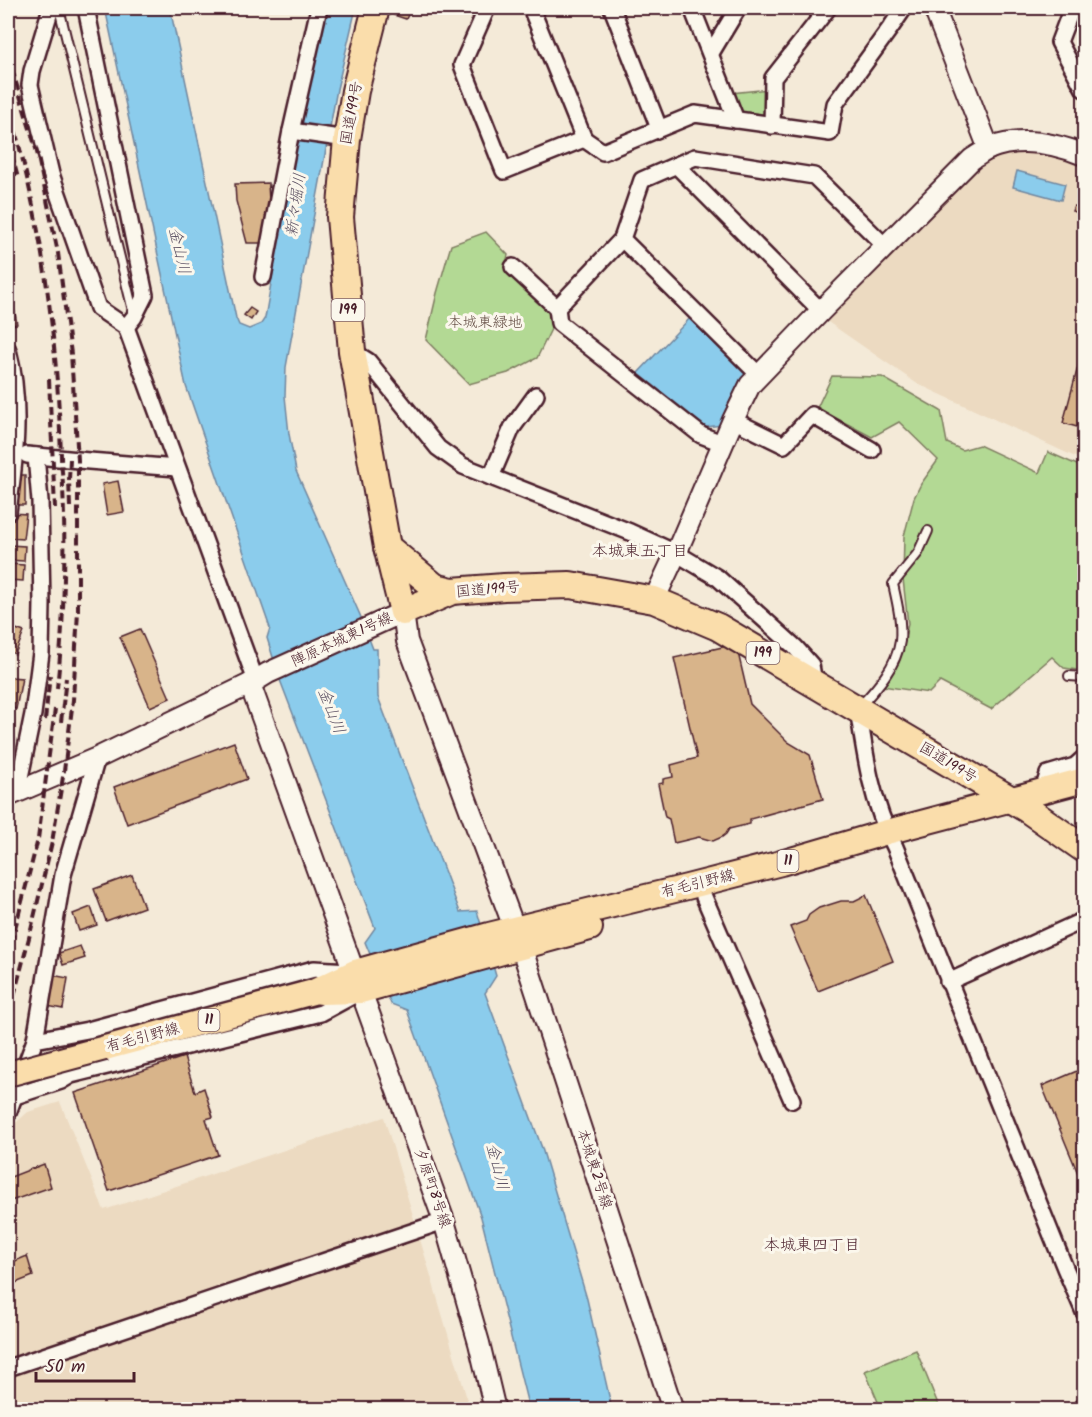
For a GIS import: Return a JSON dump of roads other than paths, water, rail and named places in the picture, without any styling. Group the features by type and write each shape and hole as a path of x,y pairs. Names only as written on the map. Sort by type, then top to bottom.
{"highway":[{"name":"国道199号","path":"376,8 355,91 339,138 340,217 352,351 387,547 403,612 452,591 504,587 570,585 654,600 718,627 858,708 1026,800 1084,849"},
{"name":"199","path":"387,547 435,587 452,591"}],"main road":[{"name":"有毛引野線","path":"11,1085 105,1048 492,944 704,897 1026,800 1084,780"},
{"name":"有毛引野線","path":"1026,800 1084,795"},
{"name":"有毛引野線","path":"518,938 813,854 891,840"}],"street":[{"path":"51,8 30,85 51,174 98,308 130,322"},
{"path":"87,8 145,295 130,322 177,468 258,679"},
{"path":"263,277 291,131 319,8"},
{"path":"488,8 462,65 504,171 584,139"},
{"path":"531,8 584,139 603,152 695,114 830,134 835,104 904,8"},
{"path":"612,8 659,128"},
{"path":"692,8 736,120"},
{"path":"711,53 738,8"},
{"path":"772,126 773,78 828,8"},
{"path":"934,8 989,149"},
{"path":"1077,8 1070,13 1059,42 1084,89"},
{"path":"291,131 339,138"},
{"path":"654,600 732,420 750,385 821,310 972,159 989,149 1028,142 1053,145 1084,155"},
{"path":"557,308 622,239 642,180 695,157 814,176 885,246"},
{"path":"677,166 821,310"},
{"path":"622,239 759,375"},
{"path":"513,267 557,308 559,323 701,435 722,443"},
{"path":"8,350 12,453 8,512"},
{"path":"352,351 368,361 438,448 463,466 630,532 676,553 718,578 795,647 811,665 814,683"},
{"path":"491,477 512,428 536,395"},
{"path":"732,420 784,445 812,415 872,450"},
{"path":"12,453 177,468"},
{"path":"12,794 33,714 41,653 40,512 36,456"},
{"name":"陣原本城東1号線","path":"12,794 98,758 258,679 403,612 407,641 518,938"},
{"name":"夕原町8号線","path":"258,679 364,980 444,1221 479,1343 495,1410"},
{"path":"858,708 864,755 875,800 1084,1311"},
{"path":"8,1113 11,1085 35,1040 63,875 98,758"},
{"path":"1026,800 1048,774 1075,766 1084,758"},
{"path":"704,897 792,1100"},
{"path":"948,982 1084,920"},
{"name":"本城東2号線","path":"518,938 673,1410"},
{"path":"35,1040 88,1030 314,969 364,980"},
{"path":"11,1085 61,1082 71,1075 321,1013 364,980"},
{"path":"8,1368 444,1221"},
{"path":"1080,1410 1084,1406"}],"lane":[{"path":"59,8 130,322"},
{"path":"858,708 877,688 894,659 900,642 899,611 893,584 918,553 928,531"},
{"path":"1069,676 1084,677"}],"water":[{"path":"105,8 170,8 236,318 239,325 249,329 261,324 265,318 299,123 326,8 356,8 337,89 286,367 285,396 289,434 296,471 373,649 377,649 378,697 460,912 477,911 496,976 485,993 542,1148 587,1299 612,1409 529,1409 481,1217 407,1010 391,1004 365,942 375,928 280,680 267,638 270,628 186,386"},
{"path":"1017,171 1065,184 1061,200 1013,187"},
{"path":"691,317 749,375 722,425 706,427 638,373"}],"railway":[{"path":"8,56 37,152 58,253 71,354 78,460 78,611 73,700 52,842 8,1019"},
{"path":"8,106 39,235 56,367 64,538 63,613 57,688"},
{"path":"8,141 18,178"},
{"path":"49,379 55,508"},
{"path":"70,459 70,507"},
{"path":"45,720 50,675"},
{"path":"61,722 66,678"},
{"path":"8,956 38,839 55,709"}],"district":[{"name":"本城東五丁目","path":"640,551"},
{"name":"本城東四丁目","path":"812,1245"}],"water label":[{"name":"新々堀川","path":"296,205"},
{"name":"金山川","path":"179,251"},
{"name":"金山川","path":"331,711"},
{"name":"金山川","path":"497,1167"}],"park label":[{"name":"本城東緑地","path":"485,323"}]}
